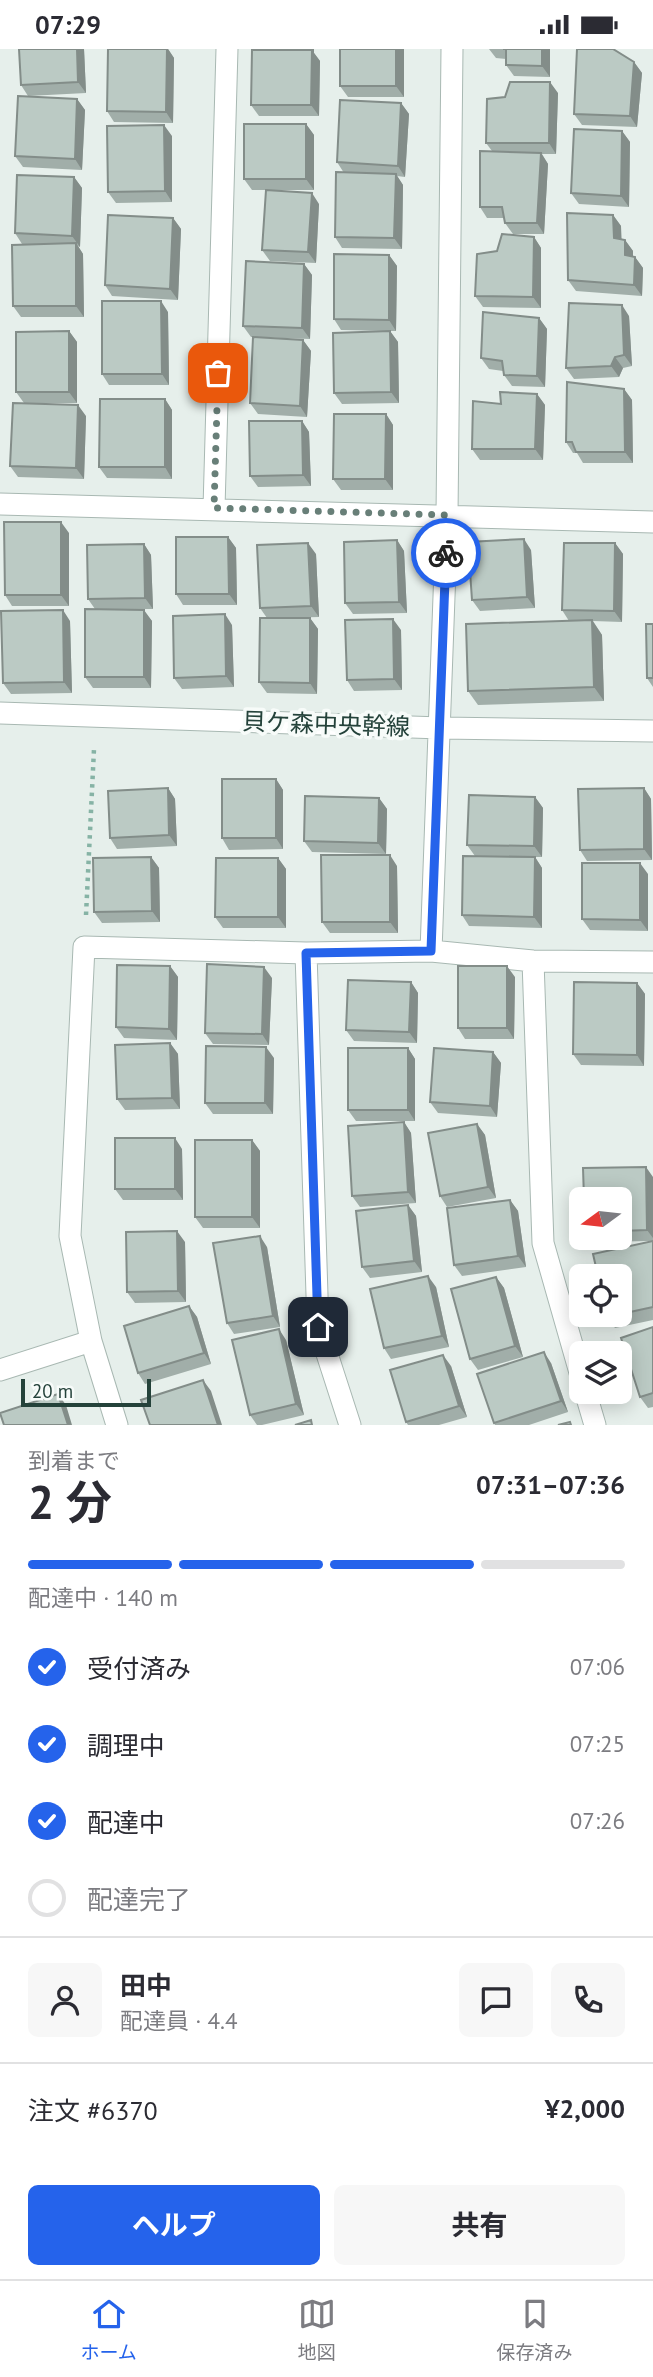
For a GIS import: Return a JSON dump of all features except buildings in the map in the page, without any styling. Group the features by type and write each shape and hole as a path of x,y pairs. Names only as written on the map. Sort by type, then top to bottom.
{"street":[{"path":"214,508 227,49"},
{"path":"431,951 447,515 452,49"},
{"path":"0,504 653,521"},
{"name":"貝ケ森中央幹線","path":"0,713 441,728 653,731"},
{"path":"117,1425 91,1341 69,1236 84,947 306,953 431,951 533,961 653,962"},
{"path":"306,953 318,1327 350,1425"},
{"path":"533,961 543,1243 571,1341"},
{"path":"0,1370 91,1341"},
{"path":"589,1404 595,1425"}],"path":[{"path":"84,947 94,746"}],"way so far":[{"path":"218,373 214,508 447,515 446,553"}],"route":[{"path":"318,1327 306,953 431,951 446,553"}]}
